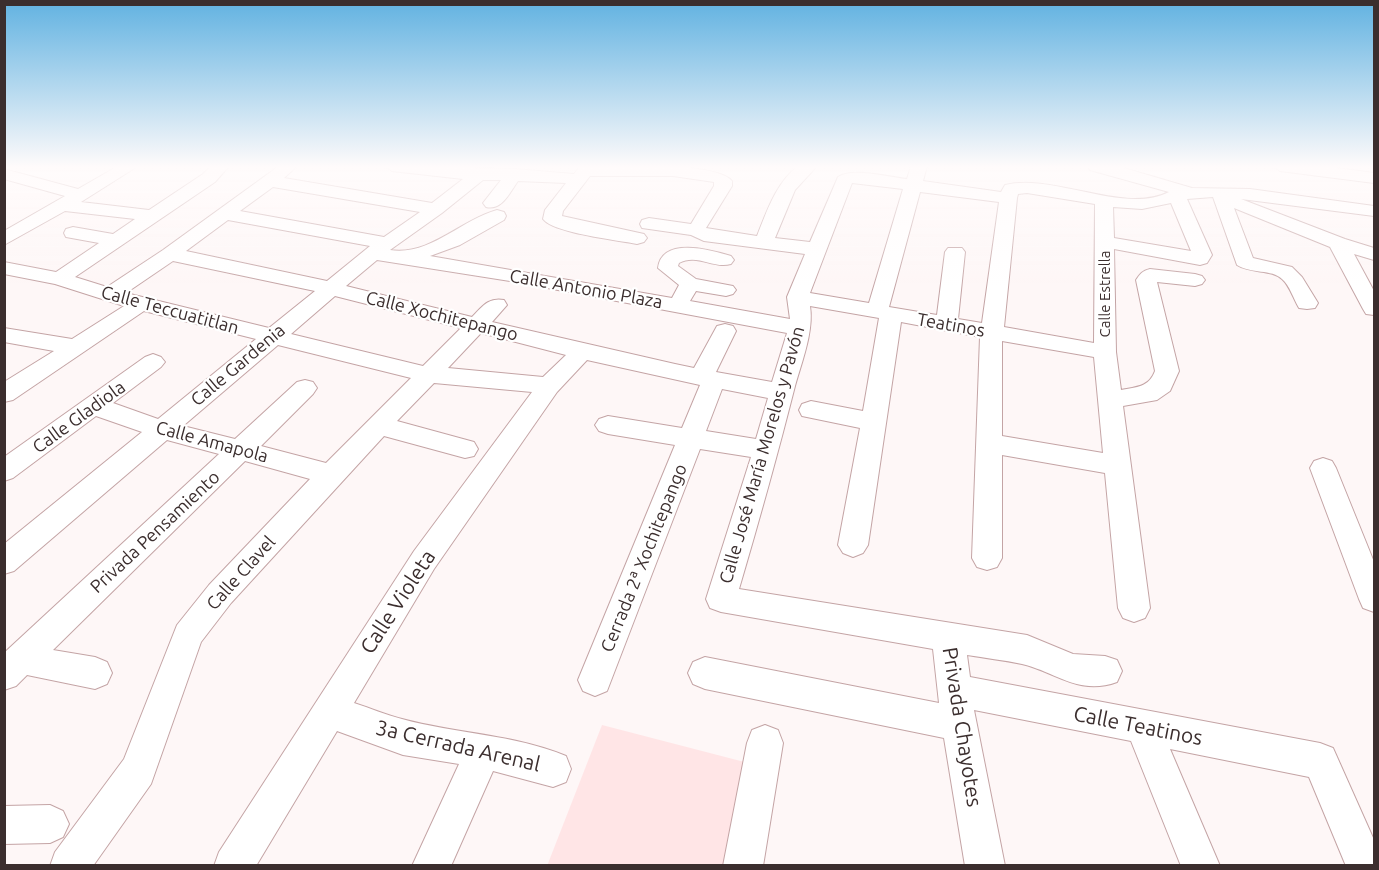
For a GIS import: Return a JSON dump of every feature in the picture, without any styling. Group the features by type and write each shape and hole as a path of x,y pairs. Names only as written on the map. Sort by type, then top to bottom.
{"street":[{"path":"4,239 57,207"},
{"path":"74,207 154,216"},
{"path":"59,279 168,207"},
{"path":"109,295 235,207"},
{"path":"422,207 436,209"},
{"name":"Calle Gardenia","path":"4,562 330,288 385,244 439,207"},
{"path":"406,258 453,241 497,207"},
{"path":"557,207 552,219 565,224 643,231 696,230 704,234 816,249"},
{"path":"696,230 710,207"},
{"path":"764,242 780,207"},
{"name":"Calle José María Morelos y Pavón","path":"721,598 766,450 799,328 801,316 798,297 833,207"},
{"path":"853,545 873,422 884,313 908,207"},
{"path":"987,558 992,332 1010,207"},
{"name":"Calle Estrella","path":"1104,207 1105,352 1134,608"},
{"path":"1186,207 1202,255 1198,270"},
{"path":"1220,207 1244,261 1250,266 1287,272 1307,303"},
{"path":"1247,207 1338,243 1374,254"},
{"path":"1342,207 1374,211"},
{"path":"225,214 385,244 434,237 461,216"},
{"path":"73,233 116,240"},
{"path":"1105,242 1198,270"},
{"path":"1338,243 1372,301"},
{"name":"Calle Antonio Plaza","path":"385,244 406,258 799,328"},
{"path":"472,269 477,249"},
{"path":"724,260 694,251 680,253 669,260 668,268 690,284 726,290"},
{"path":"947,324 955,252"},
{"name":"Calle Xochitepango","path":"170,254 330,288 487,315 582,352 782,392"},
{"name":"Calle Teccuatitlan","path":"4,268 59,279 141,304 426,374 549,386"},
{"path":"1109,400 1148,394 1162,386 1167,371 1146,280 1150,275 1198,270"},
{"path":"677,306 690,284"},
{"name":"Teatinos","path":"798,297 1105,352"},
{"path":"4,394 141,304"},
{"name":"Calle Clavel","path":"69,866 138,771 188,635 220,594 331,474 426,374 487,315"},
{"path":"693,437 708,378 725,331"},
{"path":"4,335 76,347"},
{"name":"Calle Violeta","path":"233,866 424,560 549,386 582,352"},
{"name":"Calle Gladiola","path":"4,471 153,362"},
{"name":"Privada Pensamiento","path":"13,667 243,450 305,388"},
{"name":"Calle Amapola","path":"94,406 161,429 331,474"},
{"path":"811,410 873,422"},
{"path":"377,425 465,449"},
{"path":"608,425 766,450"},
{"name":"Cerrada 2ª Xochitepango","path":"595,680 693,437"},
{"path":"988,443 1117,465"},
{"path":"1323,468 1367,562 1374,599"},
{"name":"Privada Chayotes","path":"721,598 948,637 959,724 985,866"},
{"path":"948,637 1027,650 1072,669 1105,671"},
{"path":"13,667 95,673"},
{"path":"705,673 959,724"},
{"name":"Calle Teatinos","path":"956,690 1320,761 1366,866"},
{"name":"3a Cerrada Arenal","path":"329,711 403,737 484,751 553,769"},
{"path":"1143,728 1201,866"},
{"path":"743,866 765,743"},
{"path":"431,866 484,751"},
{"path":"4,825 50,824"}],"shaded area":[{"path":"602,725 756,765 736,865 547,866"}]}
